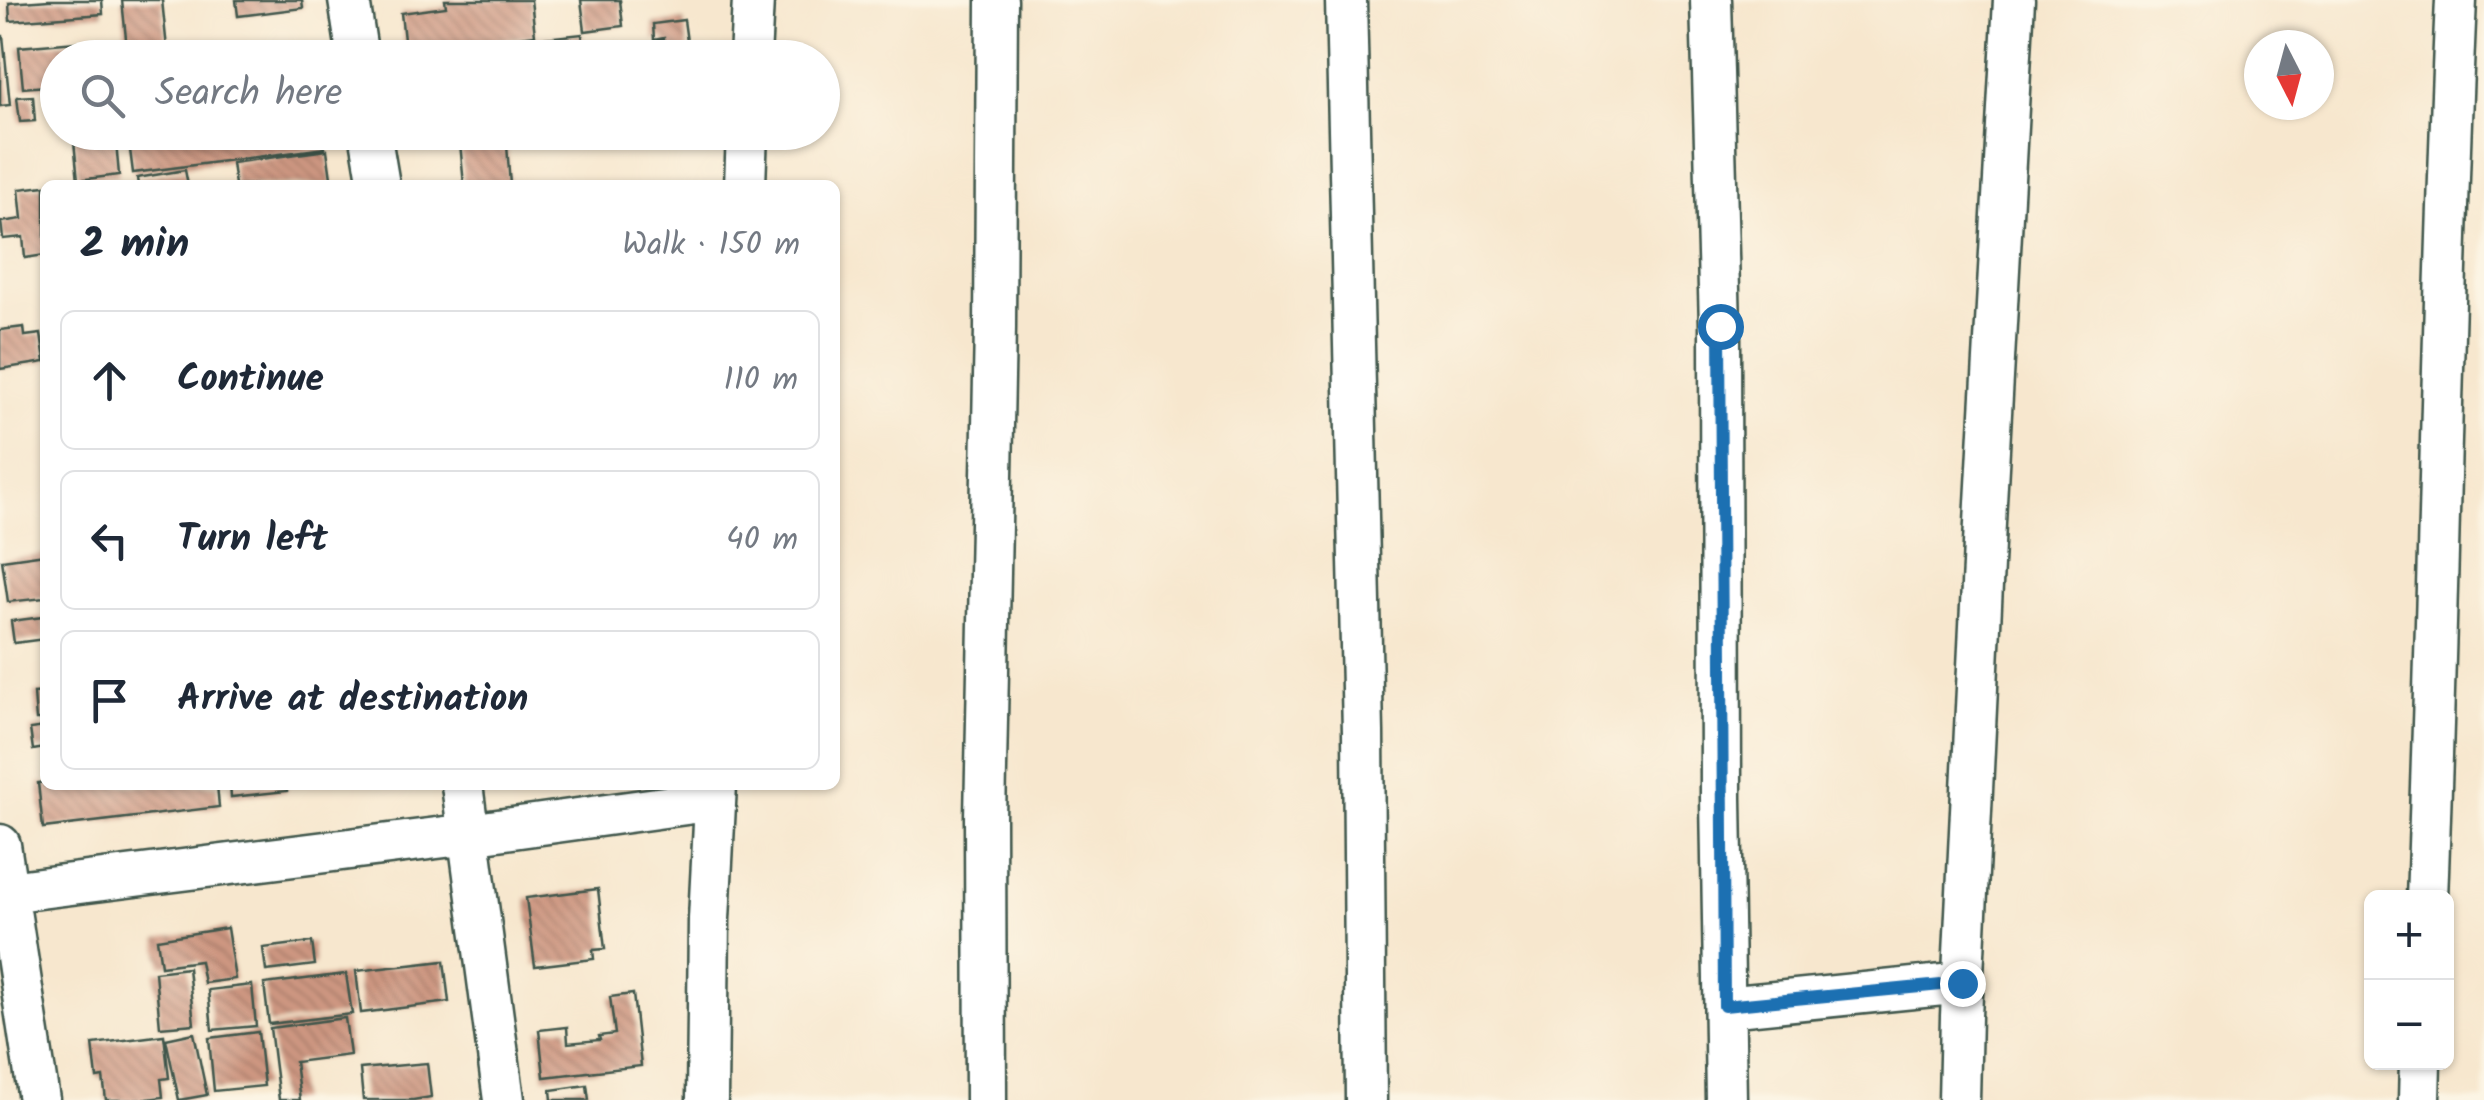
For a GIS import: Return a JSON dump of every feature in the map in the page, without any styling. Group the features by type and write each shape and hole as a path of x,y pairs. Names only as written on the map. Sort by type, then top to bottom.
{"street":[{"path":"348,0 355,40"},
{"path":"751,40 753,0"},
{"path":"986,1100 985,818 995,348 996,0"},
{"path":"1346,0 1363,732 1366,1100"},
{"path":"1711,0 1720,326 1726,1100"},
{"path":"1959,1100 2014,0"},
{"path":"2427,890 2436,660 2467,110 2456,0"},
{"path":"373,150 378,180"},
{"path":"746,180 747,150"},
{"path":"463,790 504,1100"},
{"path":"4,892 468,834 716,792 709,919 707,1100"},
{"path":"0,845 38,1100"},
{"path":"1724,1006 1962,983"},
{"path":"2418,1100 2420,1070"}],"building":[{"path":"102,0 103,14 10,21 9,3"},
{"path":"122,0 162,0 166,40 126,40"},
{"path":"236,0 302,0 303,8 238,16"},
{"path":"445,0 531,0 535,35 500,40 404,40 401,13 446,7"},
{"path":"581,0 620,0 623,26 585,31"},
{"path":"684,20 687,40 654,40 653,24"},
{"path":"582,34 583,40 526,40"},
{"path":"0,36 10,105 0,106"},
{"path":"40,45 40,87 23,88 19,47"},
{"path":"33,96 35,121 20,122 17,97"},
{"path":"75,150 117,150 119,175 78,180"},
{"path":"130,150 310,150 133,173"},
{"path":"327,150 331,180 234,180 232,163"},
{"path":"461,150 507,150 510,180 464,180"},
{"path":"185,170 187,180 137,180"},
{"path":"40,187 40,256 25,258 23,237 3,239 1,222 22,219 19,189"},
{"path":"24,327 25,336 40,334 40,363 0,369 0,330"},
{"path":"40,555 40,599 8,602 2,560"},
{"path":"40,617 40,640 14,643 11,621"},
{"path":"40,692 40,720 36,720 34,693"},
{"path":"40,728 40,749 33,750 30,729"},
{"path":"38,783 40,790 217,790 219,807 43,828"},
{"path":"230,790 287,790 287,791 231,797"},
{"path":"598,889 605,949 593,950 594,959 535,966 526,898"},
{"path":"227,928 235,979 204,983 200,961 161,966 157,939"},
{"path":"312,942 315,965 266,971 263,948"},
{"path":"444,961 449,1002 361,1013 356,971"},
{"path":"188,968 194,1024 160,1027 155,972"},
{"path":"346,974 352,1014 269,1024 264,984"},
{"path":"252,985 256,1026 212,1030 208,990"},
{"path":"633,994 641,1066 544,1077 539,1030 567,1027 568,1043 600,1040 599,1036 615,1034 610,997"},
{"path":"345,1018 350,1055 295,1062 300,1100 279,1100 270,1028"},
{"path":"258,1032 264,1086 214,1091 209,1038"},
{"path":"194,1033 207,1095 179,1100 166,1039"},
{"path":"164,1035 169,1078 161,1079 163,1097 106,1100 103,1077 97,1078 93,1044"},
{"path":"427,1063 431,1097 363,1100 360,1069"},
{"path":"587,1085 589,1100 552,1100 551,1090"}],"route":[{"path":"1720,326 1724,1006 1962,983"}]}
